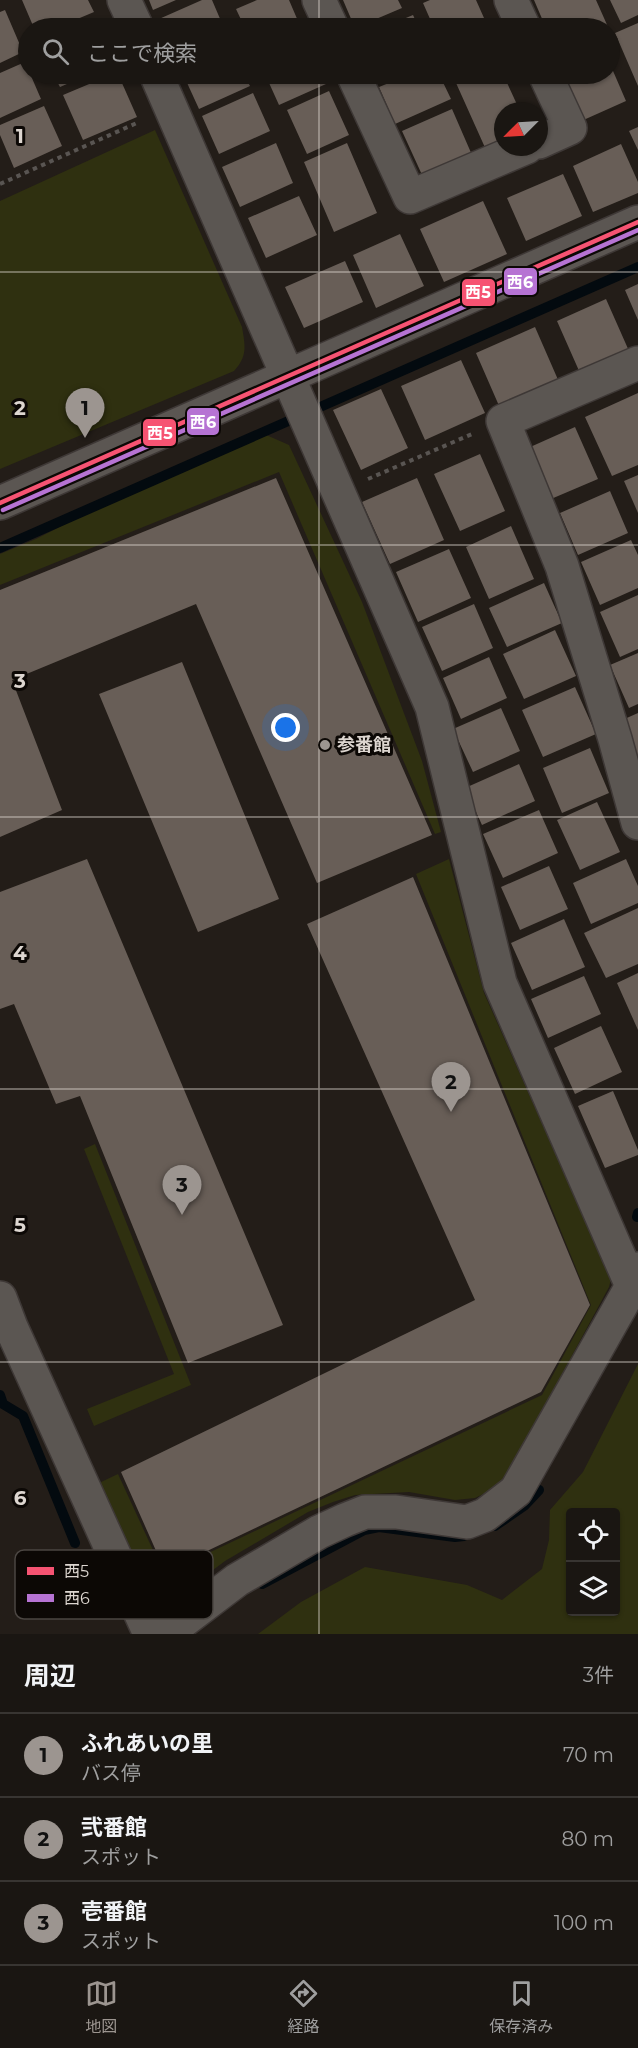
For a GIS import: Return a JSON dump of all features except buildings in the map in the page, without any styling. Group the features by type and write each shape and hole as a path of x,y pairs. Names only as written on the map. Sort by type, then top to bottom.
{"street":[{"path":"124,0 132,18"},
{"path":"319,0 327,18"},
{"path":"511,0 519,18"},
{"path":"160,84 432,707 500,983 635,1278 516,1491 500,1506 467,1522 396,1512 365,1512 319,1532 237,1580 213,1598"},
{"path":"358,84 410,197 506,156"},
{"path":"548,138 570,128 550,84"},
{"path":"0,503 638,222"},
{"path":"638,363 503,421 562,566 638,823"},
{"path":"0,1298 112,1550"},
{"path":"143,1619 150,1634"},
{"path":"166,1634 186,1619"}],"path":[{"path":"0,184 171,108"},
{"path":"338,492 503,421"}],"shaded area":[{"path":"155,130 242,327 244,345 242,360 234,371 0,469 0,201"},
{"path":"264,434 289,445 362,602 422,761 441,832 435,834 279,472 0,585 0,554"},
{"path":"449,859 484,993 611,1279 609,1287 502,1485 475,1498 455,1500 409,1492 355,1495 308,1512 213,1570 213,1551 542,1395 591,1305 416,874"},
{"path":"95,1144 191,1385 94,1426 87,1409 174,1374 84,1149"},
{"path":"638,1364 638,1634 258,1634 301,1602 365,1567 467,1585 502,1600 542,1569 549,1540 550,1510 583,1472"},
{"path":"118,1474 153,1550 129,1550 99,1483"}],"waterway":[{"path":"0,548 638,267"},
{"path":"637,1217 638,1213"},
{"path":"0,1395 3,1404 23,1416 75,1543"},
{"path":"495,1526 524,1506 539,1490"},
{"path":"262,1584 364,1530 379,1527 455,1537 464,1536"}],"transit line":[{"name":"西5","path":"0,503 638,222"},
{"name":"西6","path":"3,510 638,230"}],"place":[{"name":"ふれあいの里","path":"85,438"},
{"name":"参番館","path":"325,745"},
{"name":"弐番館","path":"451,1112"},
{"name":"壱番館","path":"182,1215"}]}
